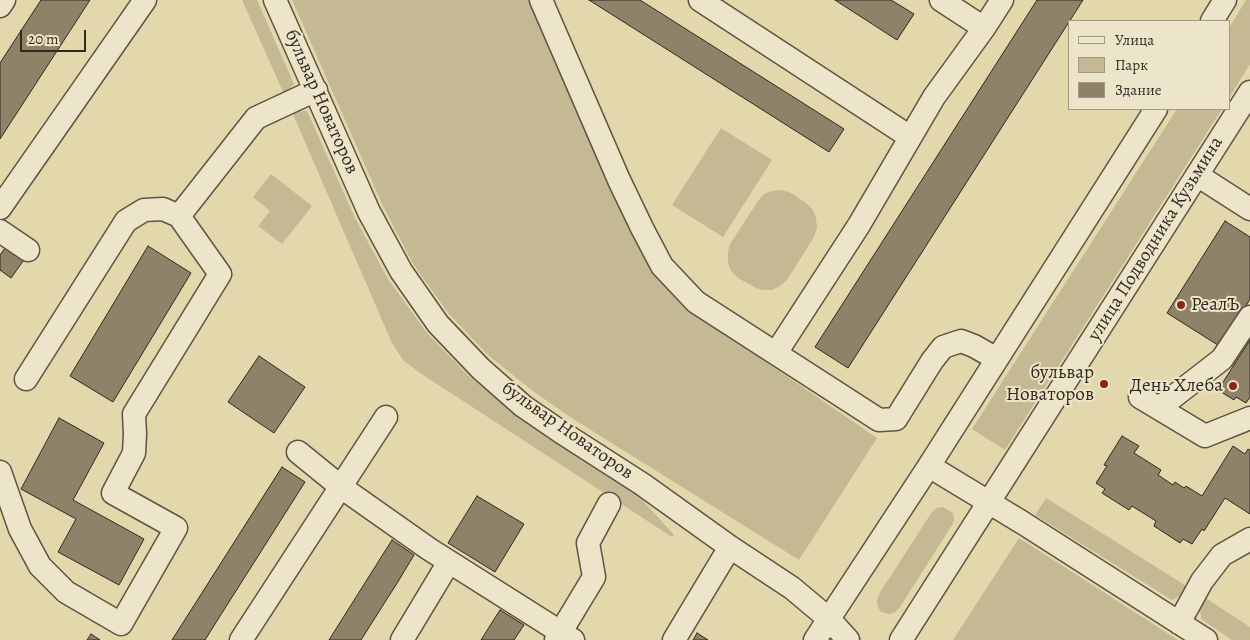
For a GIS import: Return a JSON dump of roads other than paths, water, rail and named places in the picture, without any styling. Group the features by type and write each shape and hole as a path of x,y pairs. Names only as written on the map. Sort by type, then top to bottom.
{"street":[{"path":"0,6 4,0"},
{"path":"0,208 145,0"},
{"name":"бульвар Новаторов","path":"276,0 369,212 400,271 438,324 481,369 523,406 642,484 730,547 792,588 829,619 848,640"},
{"path":"541,0 619,180 642,228 662,266 696,302 880,420 896,419 932,361 943,347 961,341 996,359"},
{"path":"700,0 910,137"},
{"path":"941,0 984,28"},
{"path":"776,353 859,225 934,97 1002,0"},
{"path":"1213,20 1225,0"},
{"path":"179,216 256,118 316,90"},
{"name":"улица Подводника Кузьмина","path":"901,640 1250,92"},
{"path":"815,640 929,466 1155,110"},
{"path":"1197,176 1250,209"},
{"path":"0,472 20,528 40,566 66,592 121,624 176,528 113,493 134,453 134,414 220,274 179,216 163,209 144,210 126,221 26,379"},
{"path":"0,231 28,250"},
{"path":"1159,408 1222,359 1250,317"},
{"path":"1140,397 1205,436 1250,418"},
{"path":"241,640 386,417"},
{"path":"298,452 341,487 449,562 563,637 594,577 588,543 609,504"},
{"path":"929,466 1023,523 1206,640"},
{"path":"1179,623 1202,581 1222,554 1250,539"},
{"path":"674,640 730,547"},
{"path":"402,640 449,562"}],"place":[{"name":"РеалЪ","path":"1181,305"},
{"name":"бульвар Новаторов","path":"1104,384"},
{"name":"День Хлеба","path":"1233,386"}]}
